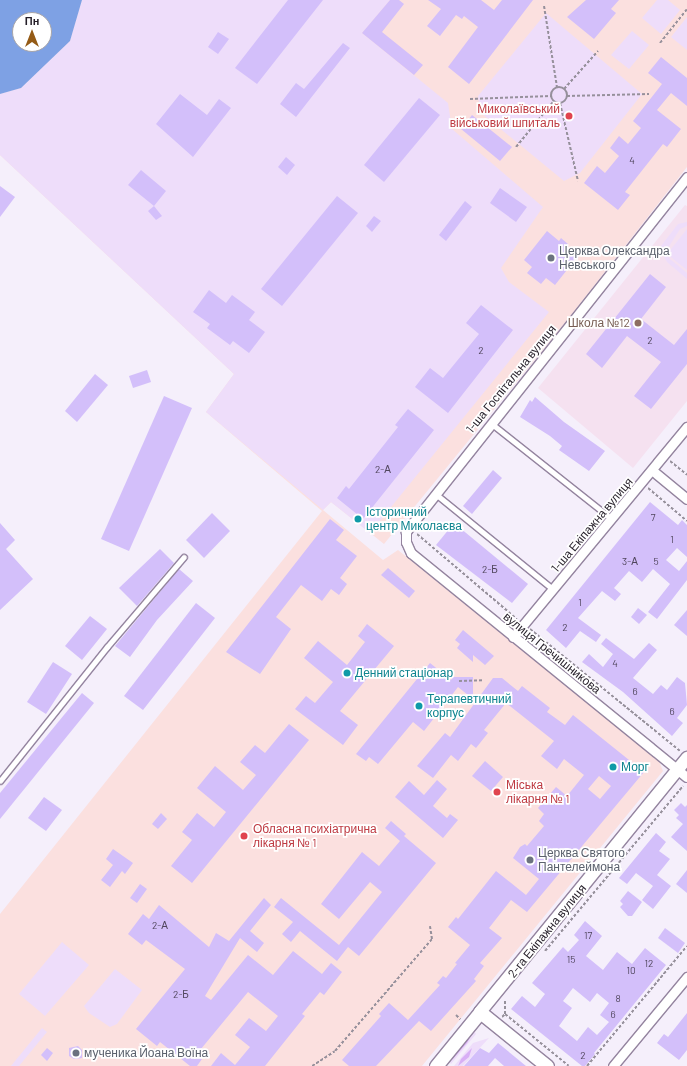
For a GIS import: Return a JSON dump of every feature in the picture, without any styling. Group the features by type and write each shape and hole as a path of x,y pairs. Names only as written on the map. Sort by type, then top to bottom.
{"main road":[{"path":"480,1012 547,1066"},
{"name":"2-га Екіпажна вулиця","path":"436,1066 480,1012"}],"street":[{"name":"1-ша Госпітальна вулиця","path":"408,527 687,177"},
{"name":"1-ша Екіпажна вулиця","path":"513,637 554,590 687,428"},
{"path":"653,471 687,500"},
{"name":"вулиця Гречишникова","path":"408,527 406,542 411,553 683,777"},
{"name":"2-га Екіпажна вулиця","path":"480,1012 683,777 685,756"},
{"path":"613,1066 687,977"}],"lane":[{"path":"491,423 612,519"},
{"path":"435,492 554,590"},
{"path":"0,781 107,647 184,557"}],"path":[{"path":"544,6 557,87"},
{"path":"660,43 687,9"},
{"path":"564,89 598,51"},
{"path":"557,87 564,89"},
{"path":"553,102 551,96 552,92 557,87"},
{"path":"564,89 567,96"},
{"path":"560,104 567,96 649,94"},
{"path":"470,99 551,96"},
{"path":"553,102 560,104"},
{"path":"516,147 553,102"},
{"path":"560,104 578,181"},
{"path":"665,456 687,475"},
{"path":"643,483 687,521"},
{"path":"408,527 523,624 685,756"},
{"path":"459,680 483,680"},
{"path":"540,957 683,777"},
{"path":"312,1066 335,1051 432,939 430,926"},
{"path":"587,1066 687,946"},
{"path":"496,1025 505,1014 505,999 510,993"},
{"path":"505,1014 569,1066"}],"shaded area":[{"path":"82,0 687,0 687,167 564,324 384,544 331,502 323,510 383,560 398,550 659,761 663,771 422,1066 0,1066 0,914 322,511 206,412 234,374 0,155 0,94 21,88 70,41"},
{"path":"82,0 390,0 362,33 448,103 452,129 543,207 501,268 509,282 549,312 370,533 331,502 323,510 206,412 234,374 0,155 0,94 21,88 70,41"},
{"path":"657,0 668,0 680,10 661,34 642,18"},
{"path":"546,13 642,94 580,173 564,181 481,113 478,96"},
{"path":"687,17 687,50 671,37"},
{"path":"632,31 649,45 629,69 611,55"},
{"name":"Школа №12","path":"685,205 687,206 687,401 633,468 538,388"},
{"path":"687,222 687,226 680,229 666,251 670,259 687,273 687,279 667,262 661,251 661,246 678,224"},
{"path":"687,229 687,270 667,254"},
{"path":"62,942 89,965 45,1016 19,994"},
{"path":"115,969 142,990 117,1024 110,1027 89,1013 84,1006"},
{"path":"42,1028 47,1032 19,1066 11,1066"},
{"path":"473,1030 476,1034 451,1064 448,1060"},
{"path":"472,1034 467,1043 452,1060 455,1055"},
{"path":"489,1038 463,1066 454,1066 473,1043"},
{"path":"472,1048 469,1057 458,1066 461,1059"}],"water":[{"path":"0,0 82,0 70,41 21,88 0,94"}],"building":[{"path":"288,0 323,0 257,84 235,68"},
{"path":"390,0 399,0 404,4 382,32 423,65 414,75 362,33"},
{"path":"428,0 481,0 494,10 502,0 533,0 469,84 448,67 478,27 464,16 462,19 456,15 440,36 427,26 441,9"},
{"path":"586,0 619,0 611,9 616,13 594,39 567,17"},
{"path":"218,32 229,39 218,54 208,47"},
{"path":"343,43 350,48 296,117 280,104 296,83 304,89"},
{"path":"661,57 687,78 687,106 671,93 657,110 681,129 667,147 663,144 625,192 630,195 618,210 584,183 597,166 605,173 619,156 610,148 619,136 628,144 641,128 633,121 662,84 648,73"},
{"path":"180,94 207,115 219,99 231,108 193,157 156,124"},
{"path":"419,98 440,115 384,182 364,165"},
{"path":"472,115 512,147 500,161 461,129"},
{"path":"286,157 295,165 287,175 278,167"},
{"path":"141,170 166,191 154,206 128,185"},
{"path":"0,186 15,197 0,217"},
{"path":"500,188 527,207 516,222 490,203"},
{"path":"337,196 358,213 282,306 261,289"},
{"path":"465,201 472,207 446,241 439,235"},
{"path":"154,206 162,216 156,220 148,211"},
{"path":"374,216 381,221 372,232 366,226"},
{"name":"Церква Олександра Невського","path":"547,231 559,241 561,238 568,244 566,247 578,256 555,285 546,278 541,284 527,273 532,267 524,260"},
{"path":"650,274 666,287 641,319 674,345 687,329 687,364 651,409 634,396 661,362 627,336 602,368 586,354"},
{"path":"209,290 226,303 232,295 255,312 249,320 265,332 249,353 233,341 230,345 207,328 210,324 193,312"},
{"path":"481,305 513,330 448,413 415,387 430,368 443,378 479,334 466,323"},
{"path":"147,370 151,382 133,388 129,376"},
{"path":"95,374 108,385 77,422 65,411"},
{"path":"164,396 192,408 129,551 101,539"},
{"path":"535,397 564,422 605,451 589,471 559,450 562,446 550,436 520,417 530,400 532,402"},
{"path":"408,409 434,430 363,519 337,498 346,486 349,489 398,427 395,425"},
{"path":"493,470 502,478 472,514 463,506"},
{"path":"650,502 678,525 682,520 687,525 687,557 677,548 666,560 679,571 687,561 687,580 657,619 648,612 670,584 653,569 642,582 629,571 614,588 621,594 615,601 602,591 578,618 601,635 596,642 580,631 566,648 546,630"},
{"path":"212,513 230,531 204,558 186,540"},
{"path":"330,519 344,530 336,540 357,556 340,578 347,584 339,595 331,589 322,601 301,585 276,617 291,629 260,674 226,652"},
{"path":"0,523 15,540 6,549 33,579 0,610"},
{"path":"454,523 528,584 512,603 436,545"},
{"path":"160,549 174,563 137,606 119,588"},
{"path":"388,568 415,591 409,598 381,575"},
{"path":"179,569 193,581 157,620 130,657 115,646"},
{"path":"196,603 215,618 143,710 124,696"},
{"path":"638,608 647,615 639,624 631,617"},
{"path":"687,610 687,636 674,625"},
{"path":"90,616 107,629 82,660 65,646"},
{"name":"Денний стаціонар","path":"367,624 394,646 340,711 358,725 343,745 295,709 306,696 315,703 333,682 304,658 318,641 347,665 365,642 358,636"},
{"path":"463,630 494,656 485,665 473,655 473,662 457,648 460,644 455,640"},
{"path":"606,638 634,659 649,643 657,650 633,678 653,694 661,685 667,690 677,677 685,683 687,705 677,718 683,723 672,736 623,692 582,662 589,654 603,667 613,654 601,644"},
{"path":"53,662 72,674 46,714 27,702"},
{"name":"Терапевтичний корпус","path":"430,663 451,680 453,677 473,677 473,699 458,687 424,731 413,722 378,764 369,757 366,761 356,754"},
{"path":"493,678 502,678 518,691 522,686 550,708 547,712 565,725 573,715 644,772 527,912 511,900 489,928 502,938 480,963 484,966 474,979 476,981 431,1031 419,1021 376,1066 349,1066 342,1060 381,1016 379,1014 389,1003 408,1020 440,985 437,983 443,976 446,978 457,964 455,963 470,945 448,927 456,917 458,919 496,871 526,895 539,879 513,858 520,847 525,844 527,846 544,826 539,821 544,814 538,808 556,787 567,796 584,775 564,759 557,769 541,756 554,741 506,703 484,730 488,733 476,748 471,744 458,761 451,755 433,778 417,766 445,733 450,737","holes":["599,776 611,786 600,799 588,789"]},
{"path":"82,693 94,703 0,819 0,793"},
{"path":"289,724 309,740 192,883 171,866 192,840 182,832 197,813 214,827 226,812 197,788 215,766 243,790 256,775 240,762 255,745 265,753"},
{"path":"485,761 503,777 491,791 472,776"},
{"path":"437,780 447,789 433,806 447,818 450,814 458,820 443,838 395,797 409,781 424,795"},
{"path":"44,797 62,810 46,831 28,818"},
{"path":"681,803 685,807 687,805 687,851 671,837 683,824 676,818 679,815 674,810"},
{"path":"161,813 167,819 158,829 152,824"},
{"path":"391,821 406,834 404,836 436,863 359,956 348,947 337,961 300,931 291,942 282,934 293,922 274,907 281,898 339,945 382,892 370,882 339,919 321,904 362,852 379,866 400,841 385,828"},
{"path":"656,833 666,842 659,851 670,859 657,875 671,886 653,909 642,900 653,886 636,873 627,884 619,878"},
{"path":"113,849 133,863 125,874 122,871 110,887 101,880 113,865 106,859"},
{"path":"687,870 687,893 676,884"},
{"path":"140,884 147,889 137,903 130,898"},
{"path":"628,891 642,902 632,916 628,916 620,907 623,904 620,901"},
{"path":"264,898 271,905 250,931 264,943 257,952 240,938 205,996 211,1000 248,955 273,975 293,951 322,974 331,963 342,972 324,995 320,992 302,1014 305,1016 265,1066 211,1066 221,1053 235,1065 250,1047 235,1035 249,1018 266,1031 278,1016 248,992 196,1055 202,1059 197,1066 190,1066 160,1042 157,1046 136,1029 185,969 146,940 142,945 128,934 143,914 149,919 159,905 209,947 216,933 229,941"},
{"path":"585,921 602,936 586,956 603,970 617,952 632,964 645,948 666,965 585,1066 582,1066 511,1009 522,996 535,1007 545,994 532,983 563,947 568,952 579,940 574,935","holes":["573,988 590,1002 597,993 609,1003 600,1015 609,1022 597,1035 588,1027 577,1041 559,1026 572,1008 563,1001"]},
{"path":"665,928 685,943 678,953 658,938"},
{"path":"687,1013 687,1050 679,1060 657,1043 664,1034 668,1037"},
{"path":"498,1043 526,1066 504,1066 495,1058 488,1066 464,1066 480,1048 489,1053"},
{"name":"мученика Йоана Воїна","path":"78,1046 82,1050 82,1058 74,1059 69,1056 69,1048"},
{"path":"47,1048 53,1053 47,1061 41,1055"}],"place":[{"name":"Миколаївський військовий шпиталь","path":"569,116"},
{"name":"Церква Олександра Невського","path":"551,258"},
{"name":"Школа №12","path":"638,323"},
{"name":"Історичний центр Миколаєва","path":"358,519"},
{"name":"Денний стаціонар","path":"347,673"},
{"name":"Терапевтичний корпус","path":"419,706"},
{"name":"Морг","path":"613,767"},
{"name":"Міська лікарня № 1","path":"497,792"},
{"name":"Обласна психіатрична лікарня № 1","path":"244,836"},
{"name":"Церква Святого Пантелеймона","path":"530,860"},
{"name":"мученика Йоана Воїна","path":"76,1053"}]}
